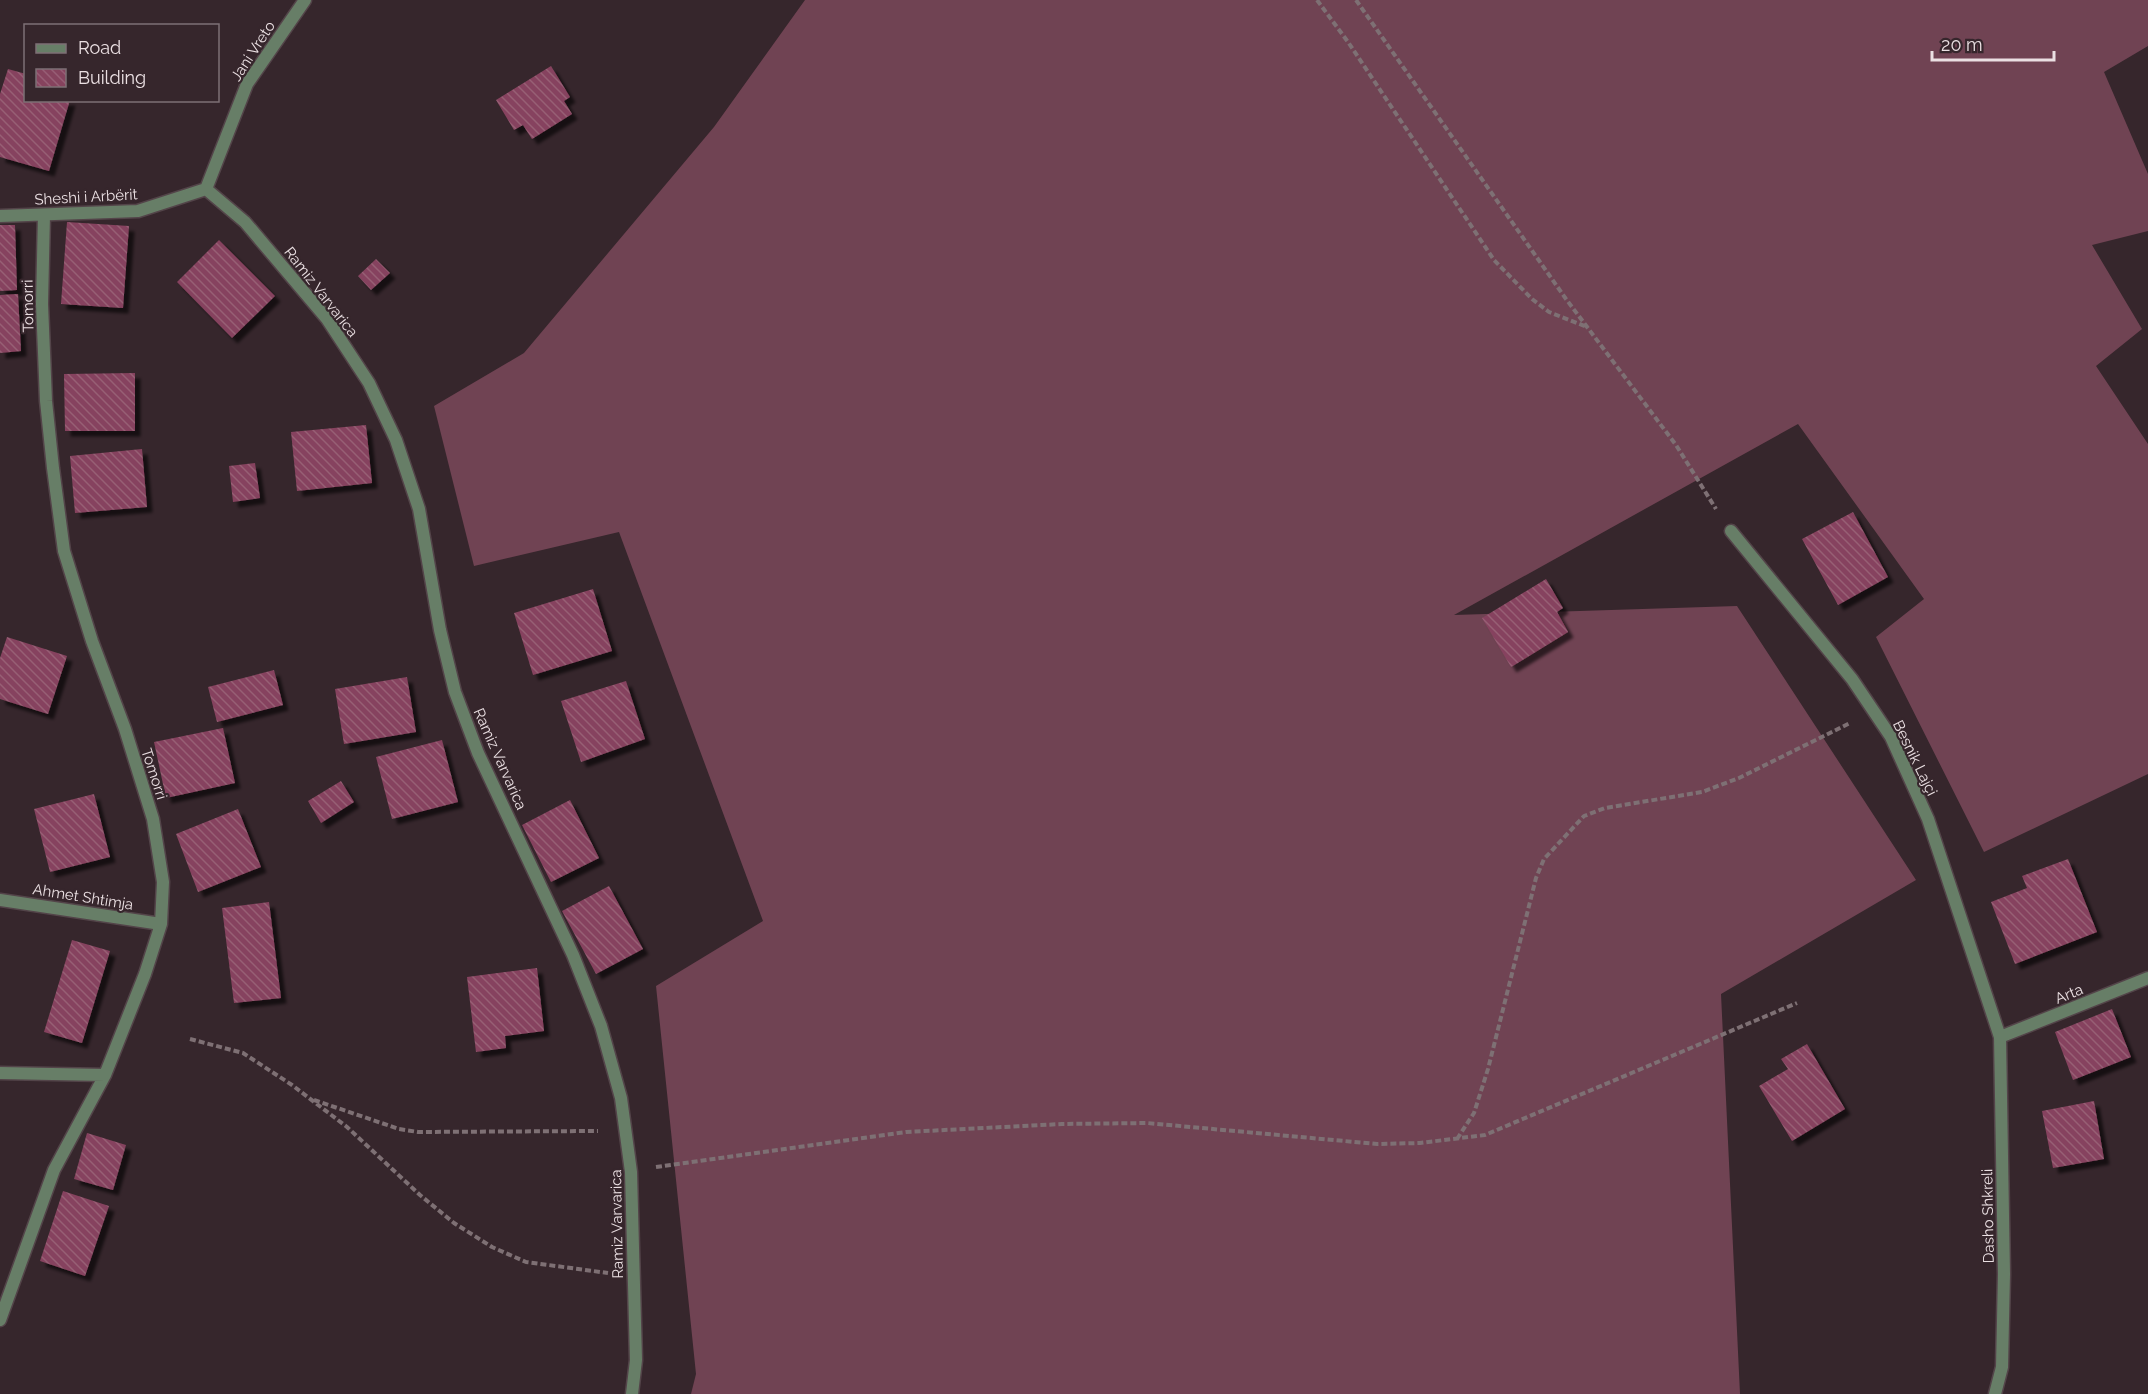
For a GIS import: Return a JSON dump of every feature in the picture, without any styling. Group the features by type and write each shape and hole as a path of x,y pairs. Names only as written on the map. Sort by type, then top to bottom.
{"street":[{"name":"Jani Vreto","path":"206,189 247,84 305,0"},
{"name":"Sheshi i Arbërit","path":"0,216 138,211 206,189"},
{"name":"Ramiz Varvarica","path":"206,189 245,222 327,318 369,383 396,440 419,509 440,630 455,692 478,753 573,955 597,1016 621,1098 631,1172 636,1360 632,1394"},
{"name":"Tomorri","path":"0,1320 54,1170 105,1075 145,974 161,924 163,882 153,819 64,551 52,468 46,401 42,304 44,215"},
{"name":"Besnik Lajçi","path":"1731,531 1851,679 1892,737 1928,819 2000,1037"},
{"name":"Ahmet Shtimja","path":"0,900 161,924"},
{"name":"Arta","path":"2000,1037 2148,978"},
{"name":"Dasho Shkreli","path":"1995,1394 2002,1367 2004,1274 2000,1037"},
{"path":"0,1073 105,1075"}],"path":[{"path":"1317,0 1348,42 1494,260 1532,300 1549,312 1588,327"},
{"path":"1356,0 1588,327 1676,445 1731,531"},
{"path":"1457,1139 1474,1113 1485,1079 1536,878 1544,859 1584,816 1605,808 1702,792 1739,778 1874,712"},
{"path":"631,1172 666,1165 906,1132 1062,1124 1147,1123 1377,1144 1485,1135 1797,1003"},
{"path":"190,1039 243,1053 292,1085 347,1127 420,1195 454,1223 492,1247 526,1262 632,1276"},
{"path":"310,1100 399,1129 418,1132 626,1131"}],"shaded area":[{"path":"805,0 2148,0 2148,46 2104,72 2148,174 2148,231 2092,245 2142,329 2096,366 2148,444 2148,774 1984,852 1876,637 1924,599 1798,424 1454,615 1737,606 1916,880 1721,994 1740,1394 691,1394 696,1374 656,986 763,921 619,532 474,566 434,406 524,353 714,127"}],"building":[{"path":"551,66 570,97 564,101 572,114 532,139 523,125 514,130 496,100"},
{"path":"8,69 24,73 24,102 69,102 49,171 0,157 0,94"},
{"path":"67,222 129,226 123,308 61,304"},
{"path":"0,225 15,225 17,290 0,291"},
{"path":"219,240 275,296 232,338 177,282"},
{"path":"376,259 390,273 371,290 358,276"},
{"path":"18,294 21,351 0,353 0,295"},
{"path":"135,373 135,431 65,431 64,374"},
{"path":"366,425 372,483 297,491 291,432"},
{"path":"142,449 147,507 75,513 70,456"},
{"path":"255,463 260,498 233,502 229,466"},
{"path":"1853,512 1888,577 1838,605 1802,539"},
{"path":"1546,579 1563,608 1557,612 1568,632 1511,667 1482,618"},
{"path":"593,589 612,651 533,675 514,613"},
{"path":"7,637 67,656 48,714 0,699 0,658"},
{"path":"274,670 283,705 217,722 208,687"},
{"path":"407,677 416,732 344,744 335,689"},
{"path":"626,681 645,739 581,762 561,701"},
{"path":"223,728 235,783 166,798 154,742"},
{"path":"442,740 458,802 392,819 376,757"},
{"path":"341,781 354,802 321,823 308,801"},
{"path":"94,794 110,857 50,872 34,809"},
{"path":"570,800 599,858 551,882 522,825"},
{"path":"238,809 261,867 198,892 176,834"},
{"path":"2068,859 2097,932 2015,964 1991,902 2027,888 2022,876"},
{"path":"609,886 643,949 596,974 562,911"},
{"path":"269,902 281,998 234,1003 222,908"},
{"path":"72,940 110,951 82,1043 44,1032"},
{"path":"537,968 544,1031 505,1036 506,1048 476,1052 467,977"},
{"path":"2112,1009 2131,1057 2073,1080 2055,1032"},
{"path":"1807,1044 1845,1109 1792,1141 1759,1086 1788,1069 1781,1059"},
{"path":"2094,1101 2104,1159 2053,1168 2042,1111"},
{"path":"87,1133 126,1145 113,1190 74,1179"},
{"path":"63,1191 109,1206 85,1276 40,1261"}]}
